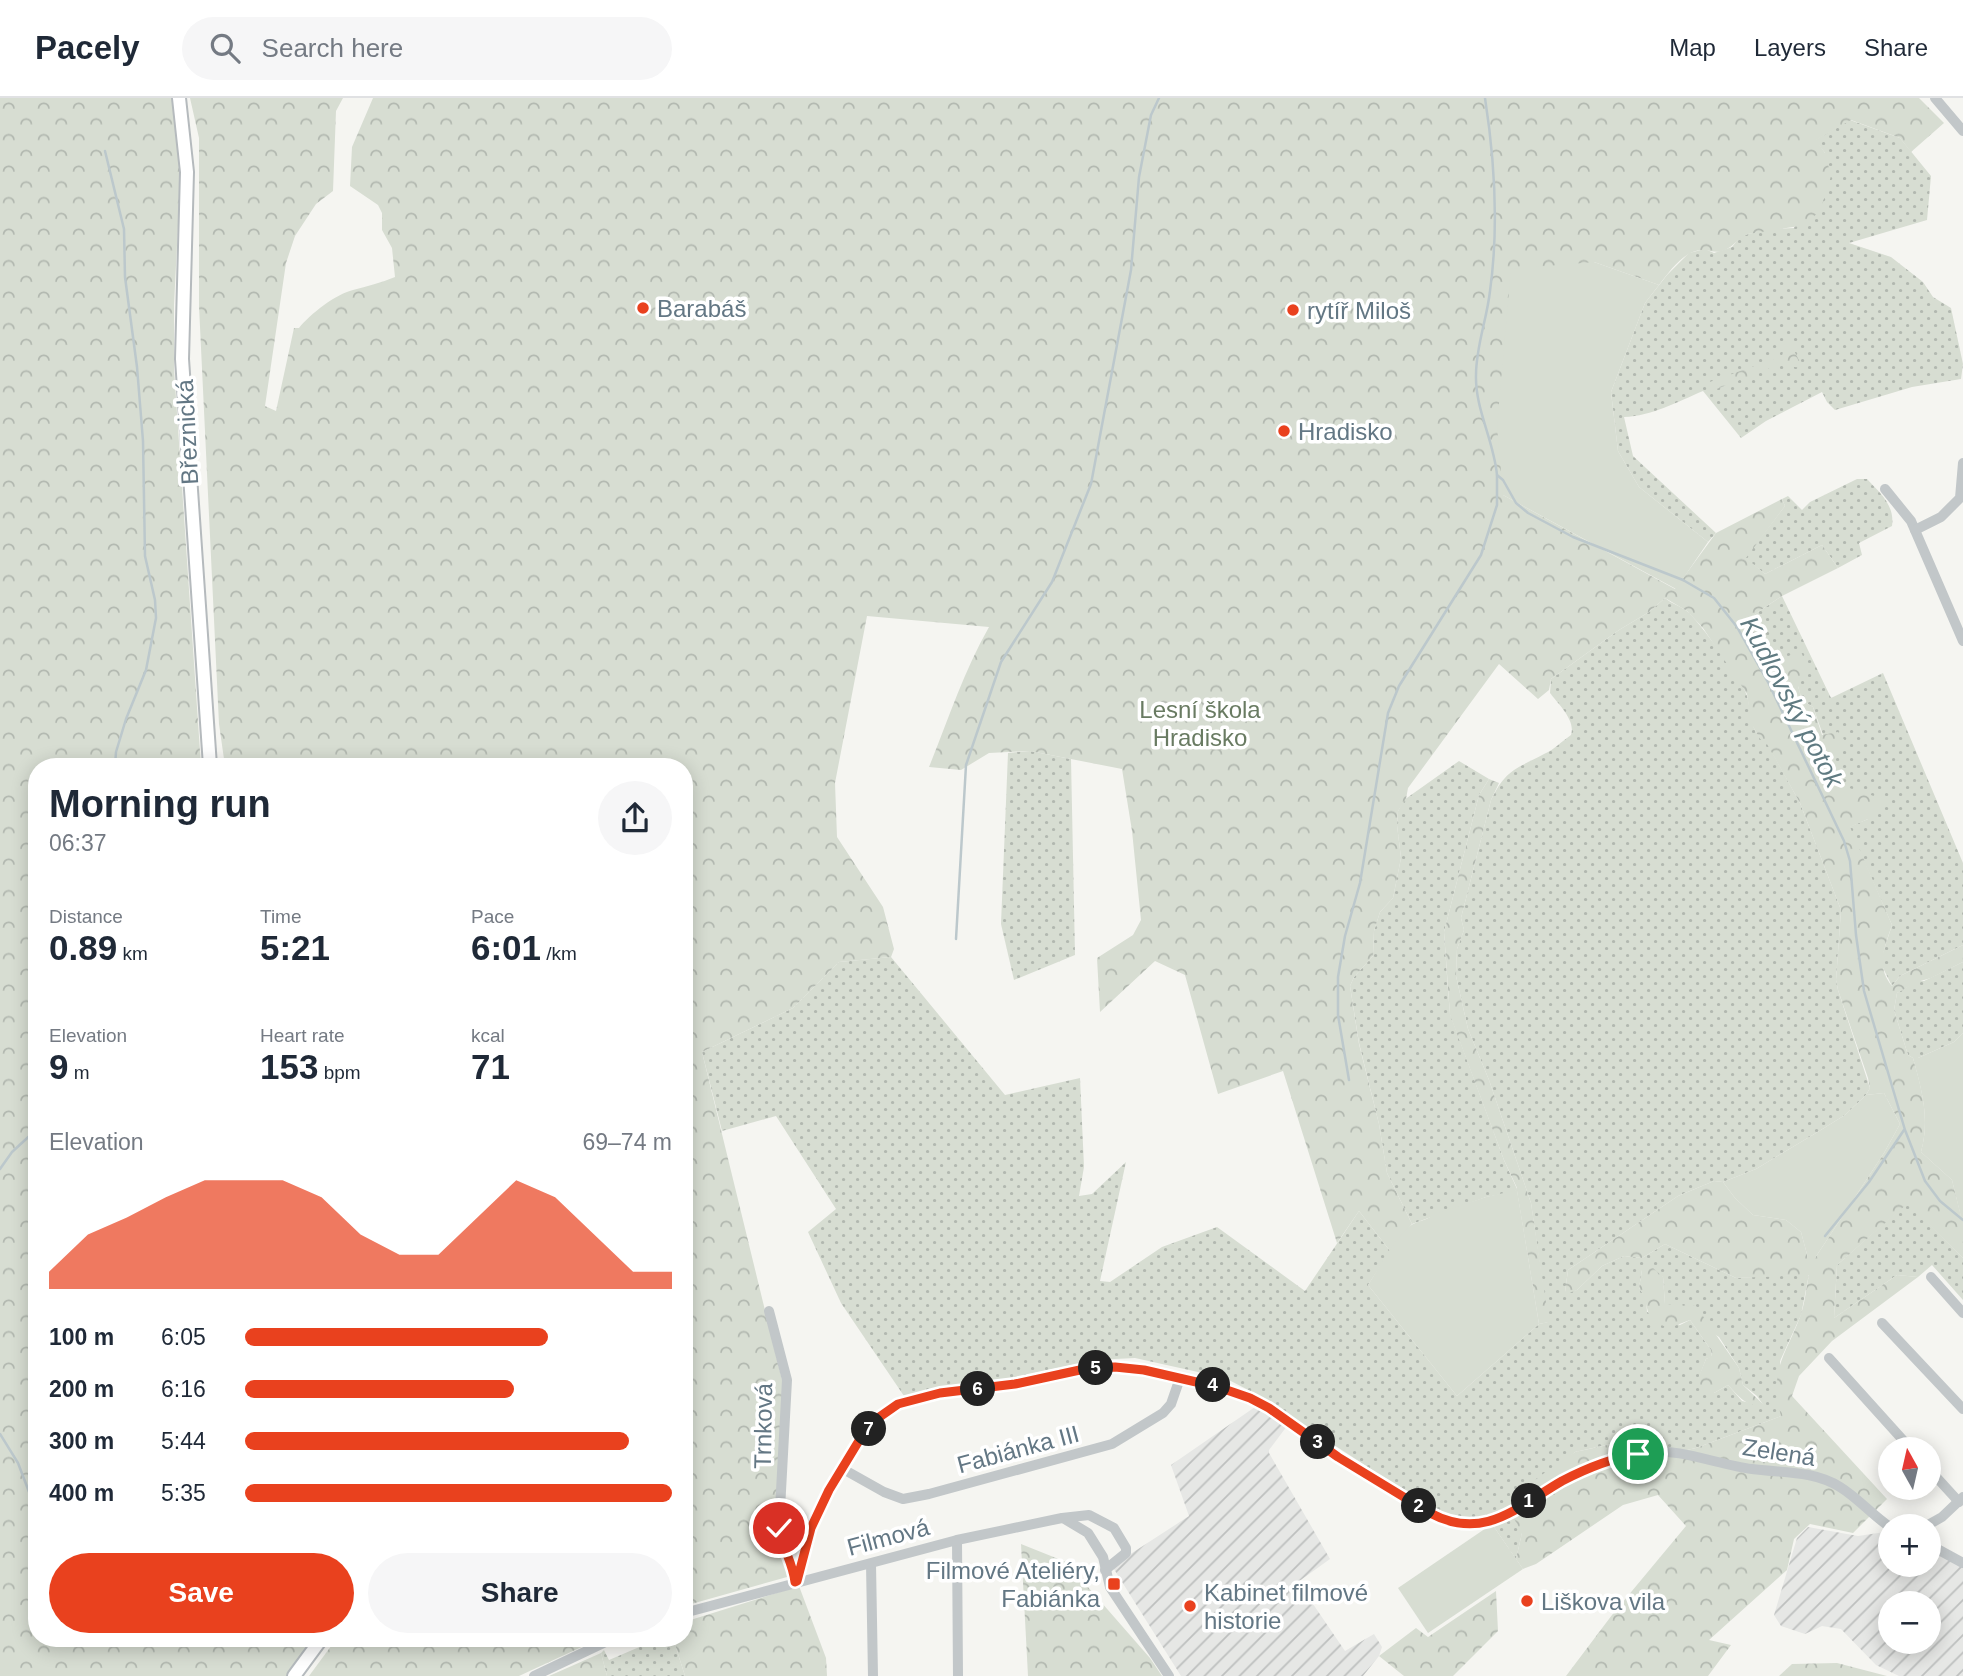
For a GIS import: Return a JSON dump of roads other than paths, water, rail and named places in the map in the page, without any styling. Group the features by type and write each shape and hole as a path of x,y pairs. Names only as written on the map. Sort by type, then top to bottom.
{"main road":[{"name":"Březnická","path":"179,98 187,172 182,359 209,758"},
{"path":"295,1676 316,1647"}],"street":[{"path":"1934,98 1963,131"},
{"path":"1915,530 1941,517 1960,498 1963,463"},
{"path":"1885,489 1911,521 1963,641"},
{"path":"1931,1277 1963,1312"},
{"name":"Trnková","path":"769,1311 787,1380 779,1528 782,1545 794,1569 796,1581"},
{"path":"1882,1323 1963,1409"},
{"path":"1829,1358 1901,1437"},
{"name":"Zelená","path":"796,1581 811,1528 829,1490 860,1439 878,1418 898,1404 911,1399 1015,1384 1089,1368 1144,1370 1218,1387 1269,1408 1338,1457 1430,1513 1460,1525 1496,1520 1564,1480 1606,1462 1648,1452 1818,1477 1840,1487 1878,1517"},
{"name":"Fabiánka III","path":"843,1469 884,1492 903,1499 1084,1453 1112,1444 1163,1413 1171,1404 1180,1378"},
{"path":"1941,1480 1961,1499 1941,1518"},
{"name":"Filmová","path":"693,1610 957,1540 1089,1515 1114,1528 1126,1548 1126,1553 1105,1570"},
{"path":"1062,1518 1088,1533 1104,1557 1110,1587 1169,1676"},
{"path":"957,1540 958,1676"},
{"path":"1941,1552 1963,1563"},
{"path":"871,1564 873,1676"},
{"path":"534,1676 595,1647"}],"waterway":[{"path":"956,939 966,765 1001,662 1052,582 1091,484 1131,270 1139,177 1151,115 1159,98"},
{"name":"Kudlovský potok","path":"1485,98 1495,218 1493,267 1478,354 1476,388 1497,475 1503,480 1516,503 1528,513 1573,537 1683,580 1714,598 1737,627 1769,684 1844,841 1850,861 1864,991 1905,1130 1925,1181 1940,1201 1963,1220"},
{"path":"105,151 124,229 125,277 137,367 143,441 145,556 155,600 156,618 146,670 126,719 116,758"},
{"path":"1349,1080 1338,1015 1338,977 1345,936 1360,883 1388,713 1399,686 1481,555 1497,505 1497,475"},
{"path":"1825,1236 1869,1182 1904,1130"},
{"path":"0,1169 12,1152 28,1137"},
{"path":"0,1434 18,1463 28,1489"}],"place":[{"name":"Barabáš","path":"643,308"},
{"name":"rytíř Miloš","path":"1293,310"},
{"name":"Hradisko","path":"1284,431"},
{"name":"Filmové Ateliéry, Fabiánka","path":"1114,1584"},
{"name":"Liškova vila","path":"1527,1601"},
{"name":"Kabinet filmové historie","path":"1190,1606"}],"park label":[{"name":"Lesní škola Hradisko","path":"1200,723"}]}
